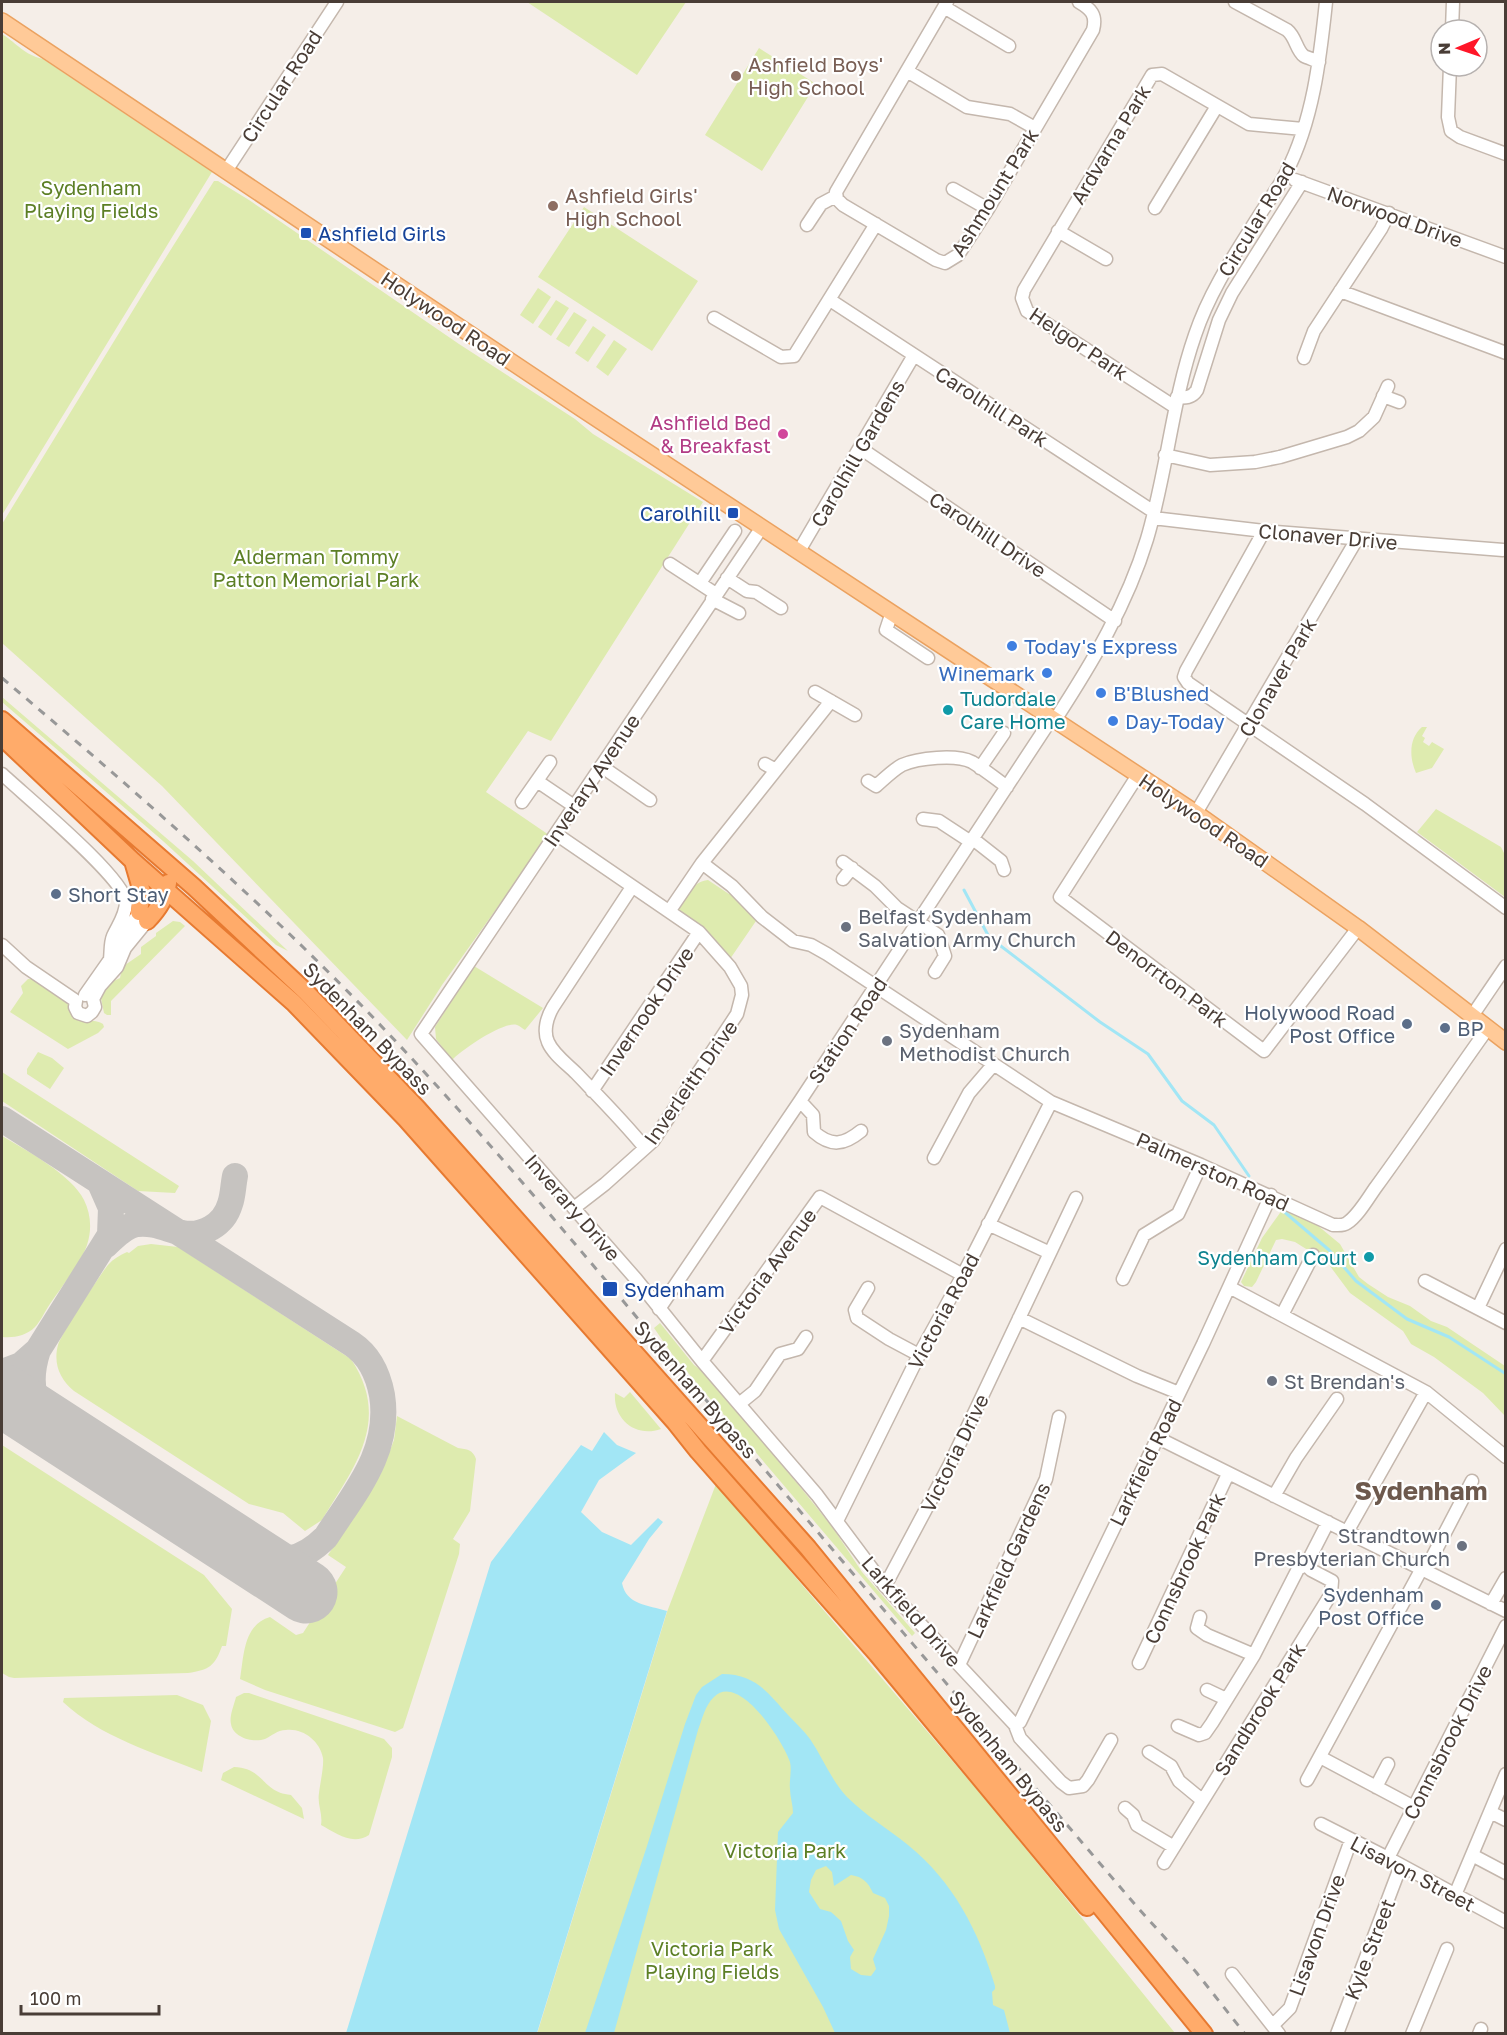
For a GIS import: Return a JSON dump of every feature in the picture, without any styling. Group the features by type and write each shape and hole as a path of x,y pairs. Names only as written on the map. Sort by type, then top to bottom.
{"highway":[{"name":"Sydenham Bypass","path":"2,720 195,887 332,1018 417,1108 808,1548 1204,2034"},
{"name":"Sydenham Bypass","path":"2,737 133,861 294,1003 437,1154 878,1654 1152,1983 1191,2034"},
{"path":"147,915 167,891 168,876 156,855"},
{"path":"133,861 147,915"},
{"path":"147,915 174,912 200,920"}],"main road":[{"name":"Holywood Road","path":"2,21 1196,813 1358,928 1506,1042"}],"street":[{"name":"Circular Road","path":"226,171 337,2"},
{"name":"Ashmount Park","path":"836,196 843,205 936,260 945,262 958,255 988,209 1093,30 1095,22 1093,13 1079,2"},
{"path":"1235,2 1287,30 1293,35 1300,51 1305,56 1319,62"},
{"name":"Circular Road","path":"1054,719 1115,621 1136,572 1153,515 1184,368 1208,302 1220,278 1285,176 1303,129 1319,62 1326,2"},
{"path":"1452,18 1453,2"},
{"path":"807,225 821,204 836,196 840,183 946,4 1009,46"},
{"path":"907,71 967,107 1010,114 1035,128"},
{"name":"Ardvarna Park","path":"1058,231 1152,75 1162,74 1249,124 1303,129"},
{"path":"1450,78 1448,117 1451,131 1460,137 1506,154"},
{"path":"1155,208 1217,106"},
{"name":"Norwood Drive","path":"1285,176 1506,257"},
{"name":"Circular Road","path":"1176,402 1194,395 1197,390 1207,355 1232,293 1302,182"},
{"path":"953,189 988,209"},
{"path":"1304,358 1314,331 1381,229 1389,213"},
{"path":"714,318 778,355 789,358 798,353 876,224"},
{"path":"1058,231 1106,259"},
{"name":"Helgor Park","path":"1058,231 1024,291 1022,298 1028,311 1176,402"},
{"path":"1340,291 1506,353"},
{"name":"Carolhill Park","path":"830,300 1153,515"},
{"name":"Carolhill Gardens","path":"799,551 914,355"},
{"path":"1165,455 1210,465 1280,458 1359,431 1374,417 1385,391 1399,402"},
{"name":"Carolhill Drive","path":"860,448 1115,621"},
{"name":"Clonaver Drive","path":"1153,515 1264,531 1503,550"},
{"name":"Inverary Avenue","path":"421,1034 762,527"},
{"path":"700,583 735,531"},
{"path":"1264,531 1184,677 1188,683 1365,804 1506,908"},
{"name":"Clonaver Park","path":"1196,813 1357,539"},
{"path":"670,564 700,583 739,613"},
{"path":"727,578 747,591 756,592 781,608"},
{"path":"892,612 886,630 928,658"},
{"path":"815,692 855,715"},
{"path":"670,910 771,767 831,701"},
{"name":"Station Road","path":"659,1309 1054,719"},
{"path":"980,768 1004,732"},
{"path":"868,781 876,786 903,765 931,759 962,758 1007,787"},
{"path":"522,802 550,762"},
{"path":"601,766 650,800"},
{"path":"2,774 68,834 122,890 126,899 125,911 112,939 110,959"},
{"name":"Denorrton Park","path":"1138,775 1060,897 1264,1051 1358,928"},
{"path":"537,781 574,806"},
{"path":"923,819 939,821 972,841 1001,861 1004,870"},
{"name":"Inverleith Drive","path":"556,834 699,932 730,967 741,986 740,1006 737,1014 660,1132 605,1185 574,1208"},
{"name":"Palmerston Road","path":"702,863 732,886 762,918 793,941 811,945 937,1025 993,1065 1051,1102 1271,1195 1333,1225 1340,1226 1348,1223 1406,1147 1488,1028"},
{"path":"843,879 848,865 893,905 938,935 945,956 935,972"},
{"path":"632,887 553,1007 546,1023 546,1033 552,1048 645,1148"},
{"path":"85,999 110,959 147,915"},
{"path":"85,999 117,967 125,948 147,915"},
{"name":"Invernook Drive","path":"592,1091 699,932"},
{"path":"2,945 26,967 85,999"},
{"path":"1472,1016 1506,966"},
{"name":"Inverary Drive","path":"421,1034 636,1279 837,1521"},
{"path":"934,1158 969,1093 993,1065"},
{"path":"800,1101 813,1115 814,1132 821,1138 831,1143 856,1139"},
{"name":"Victoria Road","path":"837,1521 1051,1102"},
{"path":"1123,1279 1144,1235 1178,1214 1201,1165"},
{"name":"Larkfield Road","path":"1015,1725 1020,1722 1158,1438 1271,1195"},
{"name":"Victoria Avenue","path":"702,1361 820,1197 963,1275"},
{"name":"Victoria Drive","path":"885,1586 950,1464 1076,1198"},
{"path":"988,1224 1050,1253"},
{"path":"1478,1308 1506,1249"},
{"path":"1282,1315 1313,1255"},
{"path":"1425,1281 1506,1323"},
{"path":"1229,1287 1426,1392 1506,1457"},
{"path":"868,1288 857,1306 855,1314 857,1318 865,1325 920,1355"},
{"path":"1019,1318 1137,1376 1179,1393"},
{"path":"739,1404 755,1391 780,1354 798,1349 806,1337"},
{"path":"1347,1532 1426,1392"},
{"path":"1274,1496 1296,1458 1337,1399"},
{"name":"Larkfield Gardens","path":"959,1665 1046,1479 1059,1417"},
{"path":"1158,1438 1506,1611"},
{"name":"Connsbrook Park","path":"1139,1663 1228,1474"},
{"path":"1307,1780 1472,1481"},
{"name":"Larkfield Drive","path":"837,1521 885,1586 1015,1725 1020,1738 1061,1782 1069,1788 1083,1786 1111,1740"},
{"path":"1178,1726 1194,1734 1205,1733 1254,1654 1298,1569 1306,1565 1328,1522"},
{"name":"Sandbrook Park","path":"1164,1863 1331,1594 1332,1581 1306,1565"},
{"path":"1491,1604 1506,1578"},
{"path":"1200,1617 1197,1628 1207,1635 1254,1654"},
{"name":"Connsbrook Drive","path":"1388,1858 1506,1626"},
{"path":"1207,1690 1226,1699"},
{"path":"1149,1752 1171,1766 1186,1788 1202,1800"},
{"path":"1320,1757 1414,1807"},
{"path":"1376,1787 1388,1764"},
{"path":"1455,1895 1506,1774"},
{"path":"1125,1808 1133,1815 1137,1825 1174,1847"},
{"path":"1490,1812 1506,1820"},
{"name":"Lisavon Street","path":"1321,1824 1506,1922"},
{"name":"Lisavon Drive","path":"1276,2030 1290,2008 1351,1840"},
{"path":"1472,1855 1506,1873"},
{"name":"Kyle Street","path":"1337,2034 1401,1865"},
{"path":"1412,2034 1447,1948"},
{"path":"1232,1973 1276,2030"}],"green space":[{"path":"527,2 686,2 637,75"},
{"name":"Sydenham Playing Fields","path":"2,34 26,52 43,59 212,172 2,515"},
{"path":"759,48 816,84 762,171 705,135"},
{"name":"Alderman Tommy Patton Memorial Park","path":"214,181 218,181 249,200 459,344 575,419 593,434 703,502 551,741 528,731 486,792 549,835 442,985 407,1040 162,786 2,643 2,524"},
{"path":"584,207 698,281 652,351 538,277"},
{"path":"538,288 551,297 533,324 520,315"},
{"path":"556,300 569,308 551,336 538,327"},
{"path":"574,312 587,320 569,347 556,339"},
{"path":"593,326 606,335 588,362 575,353"},
{"path":"614,340 627,349 608,376 596,367"},
{"path":"2,697 193,861 288,951 276,945 163,841 2,702"},
{"path":"1422,727 1427,727 1422,736 1425,738 1423,742 1429,746 1432,742 1444,749 1432,768 1416,773 1412,761 1412,748 1415,737"},
{"path":"1436,809 1501,847 1505,855 1505,897 1417,832"},
{"path":"708,880 729,894 731,892 756,921 730,959 710,935 678,909 694,887"},
{"path":"173,921 185,926 111,1001 111,1015 104,1013 100,994 105,985 120,978 123,963 125,965 141,954 141,947"},
{"path":"474,966 543,1008 525,1030 517,1025 502,1027 473,1043 452,1060 436,1039 435,1027"},
{"path":"28,979 35,979 67,1001 77,1018 99,1022 104,1027 98,1033 68,1049 10,1012 23,993 21,986"},
{"path":"38,1052 52,1058 64,1068 50,1089 27,1074 27,1069"},
{"path":"2,1072 179,1186 175,1193 138,1191 2,1101"},
{"path":"2,1136 48,1164 70,1181 84,1200 90,1222 89,1239 84,1252 39,1323 20,1336 11,1337 2,1337"},
{"path":"1285,1206 1311,1220 1340,1244 1359,1277 1368,1284 1388,1297 1410,1306 1431,1321 1447,1327 1505,1366 1505,1416 1483,1393 1434,1357 1411,1344 1403,1331 1350,1293 1327,1262 1295,1242 1276,1240 1256,1282 1252,1287 1244,1286 1241,1282 1262,1238"},
{"path":"151,1244 178,1247 351,1359 363,1382 368,1403 368,1423 364,1443 346,1481 322,1520 305,1531 283,1513 249,1504 74,1391 61,1376 56,1359 58,1345 97,1281 117,1257 129,1253 138,1246"},
{"path":"660,1323 801,1488 833,1528 862,1572 915,1633 912,1636 672,1354 654,1328"},
{"path":"630,1392 661,1429 643,1431 634,1428 622,1418 615,1402 615,1393 624,1398"},
{"path":"397,1416 458,1448 469,1451 476,1459 470,1511 453,1539 460,1544 459,1554 403,1728 395,1732 265,1690 240,1679 246,1642 254,1627 270,1617 296,1635 303,1633 346,1567 328,1555 381,1473 394,1440"},
{"path":"2,1445 204,1575 232,1609 226,1646 222,1646 214,1663 201,1670 188,1673 14,1678 2,1673"},
{"name":"Victoria Park","path":"716,1484 996,1812 1175,2033 537,2034 667,1612"},
{"path":"244,1693 384,1739 392,1748 392,1757 369,1835 350,1839 321,1825 319,1797 323,1758 318,1746 310,1737 292,1730 283,1730 260,1740 245,1738 236,1733 231,1724 231,1714 236,1697"},
{"path":"177,1695 203,1705 211,1721 202,1772 111,1735 63,1702 64,1698"},
{"path":"234,1767 252,1771 274,1790 291,1795 302,1808 304,1819 221,1780 223,1773"}],"water":[{"path":"604,1432 617,1445 636,1453 599,1480 581,1512 602,1532 631,1545 658,1518 663,1522 649,1539 622,1583 624,1590 633,1600 667,1611 537,2033 346,2033 491,1562 581,1445 592,1451"},
{"path":"722,1674 744,1677 760,1686 808,1736 847,1797 924,1859 951,1891 972,1927 995,1986 992,1992 993,2005 1004,2010 1010,2033 835,2033 779,1929 775,1910 778,1832 793,1813 790,1762 779,1739 759,1712 735,1694 724,1692 714,1697 708,1704 698,1730 614,2033 585,2033 685,1724 696,1695 702,1687","holes":["826,1866 832,1872 834,1886 851,1875 859,1877 867,1883 873,1893 885,1898 889,1906 886,1930 873,1959 876,1969 871,1976 861,1975 851,1969 850,1957 854,1950 841,1921 831,1912 820,1909 809,1892 816,1870"]}],"waterway":[{"path":"964,890 989,937 1100,1022 1148,1054 1182,1101 1214,1125 1249,1176"},
{"path":"1281,1209 1329,1250 1356,1281 1407,1319 1449,1337 1506,1374"}],"taxiway":[{"path":"2,1119 352,1344 364,1354 372,1366 382,1395 381,1435 368,1470 348,1504 326,1537 308,1552 280,1560 248,1554"},
{"path":"106,1245 124,1229 137,1224 154,1225 190,1234 211,1228 223,1218 227,1211 232,1198 235,1176"},
{"path":"38,1350 110,1235 111,1208 100,1183"},
{"path":"2,1372 21,1365 38,1350 33,1375 35,1396 45,1416 63,1434"}],"runway":[{"path":"2,1395 306,1592"}],"railway":[{"path":"2,678 141,797 276,921 363,1007 451,1101 1138,1908 1196,1972 1245,2034"}],"place":[{"name":"Ashfield Boys' High School","path":"736,76"},
{"name":"Ashfield Girls' High School","path":"553,206"},
{"name":"Ashfield Girls","path":"306,233"},
{"name":"Ashfield Bed & Breakfast","path":"783,434"},
{"name":"Carolhill","path":"733,513"},
{"name":"Today's Express","path":"1012,646"},
{"name":"Winemark","path":"1047,673"},
{"name":"B'Blushed","path":"1101,693"},
{"name":"Tudordale Care Home","path":"948,710"},
{"name":"Day-Today","path":"1113,721"},
{"name":"Short Stay","path":"56,894"},
{"name":"Belfast Sydenham Salvation Army Church","path":"846,927"},
{"name":"Holywood Road Post Office","path":"1407,1024"},
{"name":"BP","path":"1445,1028"},
{"name":"Sydenham Methodist Church","path":"887,1041"},
{"name":"Sydenham Court","path":"1369,1257"},
{"name":"Sydenham","path":"610,1289"},
{"name":"St Brendan's","path":"1272,1381"},
{"name":"Strandtown Presbyterian Church","path":"1462,1546"},
{"name":"Sydenham Post Office","path":"1436,1605"}],"district":[{"name":"Sydenham","path":"1421,1490"}],"park label":[{"name":"Victoria Park Playing Fields","path":"712,1960"}]}
